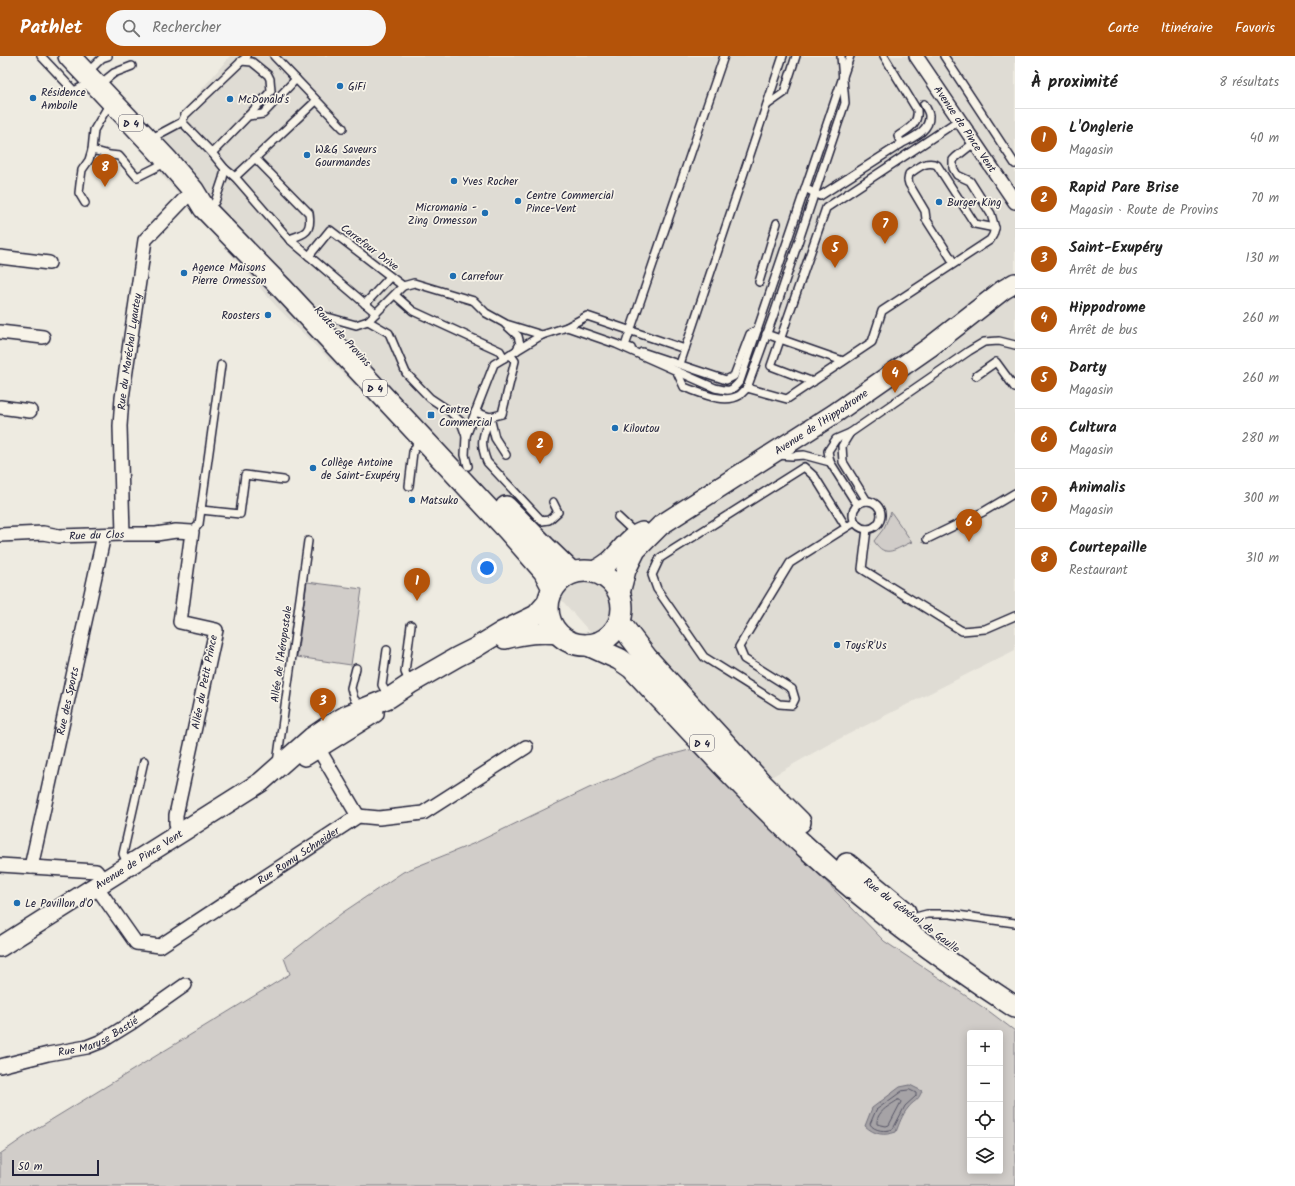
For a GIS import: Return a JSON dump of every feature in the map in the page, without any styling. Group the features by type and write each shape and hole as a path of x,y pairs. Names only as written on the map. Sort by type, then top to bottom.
{"main road":[{"name":"Route de Provins","path":"69,56 168,161 193,190 204,208 283,289 538,564 544,571 551,594"},
{"name":"Route de Provins","path":"193,190 215,202 544,547 572,573"},
{"name":"Avenue de l'Hippodrome","path":"594,571 610,561 636,534 660,525 834,414 930,347 1003,290 1015,283"},
{"name":"Avenue de l'Hippodrome","path":"620,593 626,570 636,550 660,525"},
{"path":"583,570 594,571 609,579 620,593 623,606 620,623 608,638 588,645 578,644 559,634 552,624 548,612 551,594 562,579 572,573 583,570"},
{"name":"Avenue de Pince Vent","path":"0,947 261,782 287,758 328,726 346,715 389,698 410,684 501,632 536,615 551,594"},
{"name":"Rue du Général de Gaulle","path":"620,623 646,657 724,743 764,786 813,834 912,918 1015,990"},
{"name":"Avenue de Pince Vent","path":"475,648 528,634 542,632 559,634"},
{"name":"D 4","path":"588,645 619,659 632,668 766,809 809,850 869,902 978,983 1015,1007"},
{"name":"Avenue de Pince Vent","path":"276,769 286,768 376,712 389,698"}],"street":[{"name":"Avenue de Pince Vent","path":"916,56 1015,202"},
{"name":"Rue du Maréchal Lyautey","path":"123,534 120,426 122,398 145,240 193,190"},
{"path":"0,257 49,263"},
{"path":"0,332 43,337"},
{"path":"0,407 30,411"},
{"name":"Rue du Clos","path":"0,534 43,533 59,536 156,534 176,531 192,532"},
{"name":"Allée du Petit Prince","path":"178,834 176,815 216,630 180,622 192,532"},
{"name":"Rue des Sports","path":"31,867 104,535"},
{"path":"318,748 358,816 379,818 423,812 526,747"},
{"name":"Rue Romy Schneider","path":"100,883 136,943 160,946 358,816"},
{"path":"0,865 96,871 100,883"},
{"name":"Rue Maryse Bastié","path":"0,1066 48,1054 87,1047 102,1041 131,1023 185,985"}],"lane":[{"path":"41,56 74,91 92,80 132,66"},
{"path":"92,80 102,58 108,56"},
{"path":"148,140 182,122 185,115 247,56"},
{"path":"274,56 343,128"},
{"path":"724,56 624,346 678,368 714,388 729,391 735,388 740,381 850,56"},
{"path":"783,56 678,368 684,387 711,397 730,398 740,395 747,388 845,102 842,56"},
{"path":"767,105 784,93 796,56"},
{"path":"884,56 917,110 918,116 915,124 898,136 901,144"},
{"path":"944,56 1015,164"},
{"path":"212,153 271,90 268,75 252,62 241,61"},
{"path":"248,116 263,114 296,79"},
{"path":"235,177 316,101"},
{"path":"85,203 79,193 82,170 89,160 92,150 94,130 112,102"},
{"path":"805,188 820,196 920,133 927,125 930,115 924,104"},
{"path":"813,382 771,366 826,208 959,120"},
{"path":"182,122 212,153 225,169 235,177 289,238 376,314"},
{"path":"747,388 787,399 872,342 882,311 990,240 994,235 995,228 991,214 972,183 957,175 953,168 953,160 975,142"},
{"path":"92,150 118,156 137,176 168,161"},
{"path":"255,158 309,213 310,222 308,230 303,235 289,238"},
{"path":"954,263 926,219 925,212 909,184 908,180 910,174 928,163 936,164 975,224 995,228"},
{"path":"215,202 225,169"},
{"path":"760,282 777,223"},
{"name":"Carrefour Drive","path":"309,256 330,230 403,286"},
{"path":"365,304 390,277"},
{"path":"324,316 356,325 368,321 403,286 414,283 474,301 486,313 506,324 542,335"},
{"path":"395,295 413,311 500,351 510,354 514,361 502,414 490,417 475,412"},
{"path":"468,466 465,455 466,436 494,364 542,335 567,327 587,316 685,349"},
{"path":"368,321 388,333 406,373 430,398 448,410 461,422 466,436"},
{"path":"506,324 518,336 520,344 510,354"},
{"path":"567,327 678,368 726,380 734,376 750,334 756,330"},
{"path":"766,334 843,361"},
{"path":"858,504 830,462 828,451 836,439 850,433 984,342 999,341 1015,345"},
{"path":"976,376 996,362 1015,388"},
{"path":"192,532 199,524 221,366"},
{"path":"490,417 495,438 506,455"},
{"path":"490,417 482,441 482,451 487,462 542,521 549,520 558,512 553,502"},
{"path":"850,433 842,446 843,462 867,501"},
{"path":"409,486 413,452 420,437"},
{"path":"769,455 792,456 804,454 830,462"},
{"path":"846,527 815,477 804,467 660,558 652,575 657,589 704,657 779,704 792,706 795,698 792,690 744,659 739,647 790,563 855,522"},
{"path":"201,510 240,514 245,475 283,480"},
{"path":"927,539 983,512 1015,493"},
{"path":"867,501 876,504 881,512 880,522 876,526 867,529 858,526 855,522 853,513 858,504 867,501"},
{"path":"618,517 636,534"},
{"path":"867,529 862,569 962,631 985,629 1015,616"},
{"name":"Allée de l'Aéropostale","path":"276,769 308,541"},
{"path":"410,684 405,672 411,624"},
{"path":"387,650 382,685 389,698"},
{"path":"356,668 352,688 354,698 363,708"},
{"path":"128,865 123,854 144,761"},
{"path":"912,918 927,914 950,914 1015,923"}],"shaded area":[{"path":"230,56 1015,56 1015,650 829,744 741,794 693,749 536,571 441,472 275,305 145,156"},
{"path":"891,512 912,542 892,551 887,551 878,547 874,541 884,528"},
{"path":"307,582 362,589 351,665 297,657"},
{"path":"693,749 741,794 884,941 990,1012 1015,1031 1015,1186 0,1186 0,1154 33,1131 290,974 284,958 342,913 403,872 475,843 589,788 615,778 655,759"}],"water":[{"path":"910,1085 922,1091 919,1098 910,1105 904,1114 896,1132 880,1134 865,1126 872,1108 900,1087"}],"place":[{"name":"GiFi","path":"340,86"},
{"name":"Résidence Amboile","path":"33,98"},
{"name":"McDonald's","path":"230,99"},
{"name":"W&G Saveurs Gourmandes","path":"307,155"},
{"name":"Yves Rocher","path":"454,181"},
{"name":"Courtepaille","path":"105,187"},
{"name":"Centre Commercial Pince-Vent","path":"518,201"},
{"name":"Burger King","path":"939,202"},
{"name":"Micromania - Zing Ormesson","path":"485,213"},
{"name":"Animalis","path":"885,244"},
{"name":"Darty","path":"835,268"},
{"name":"Agence Maisons Pierre Ormesson","path":"184,273"},
{"name":"Carrefour","path":"453,276"},
{"name":"Roosters","path":"268,315"},
{"name":"Hippodrome","path":"895,393"},
{"name":"Centre Commercial","path":"431,415"},
{"name":"Kiloutou","path":"615,428"},
{"name":"Rapid Pare Brise","path":"540,464"},
{"name":"Collège Antoine de Saint-Exupéry","path":"313,468"},
{"name":"Matsuko","path":"412,500"},
{"name":"Cultura","path":"969,542"},
{"name":"L'Onglerie","path":"417,601"},
{"name":"Toys'R'Us","path":"837,645"},
{"name":"Saint-Exupéry","path":"323,721"},
{"name":"Le Pavillon d'O","path":"17,903"}]}
